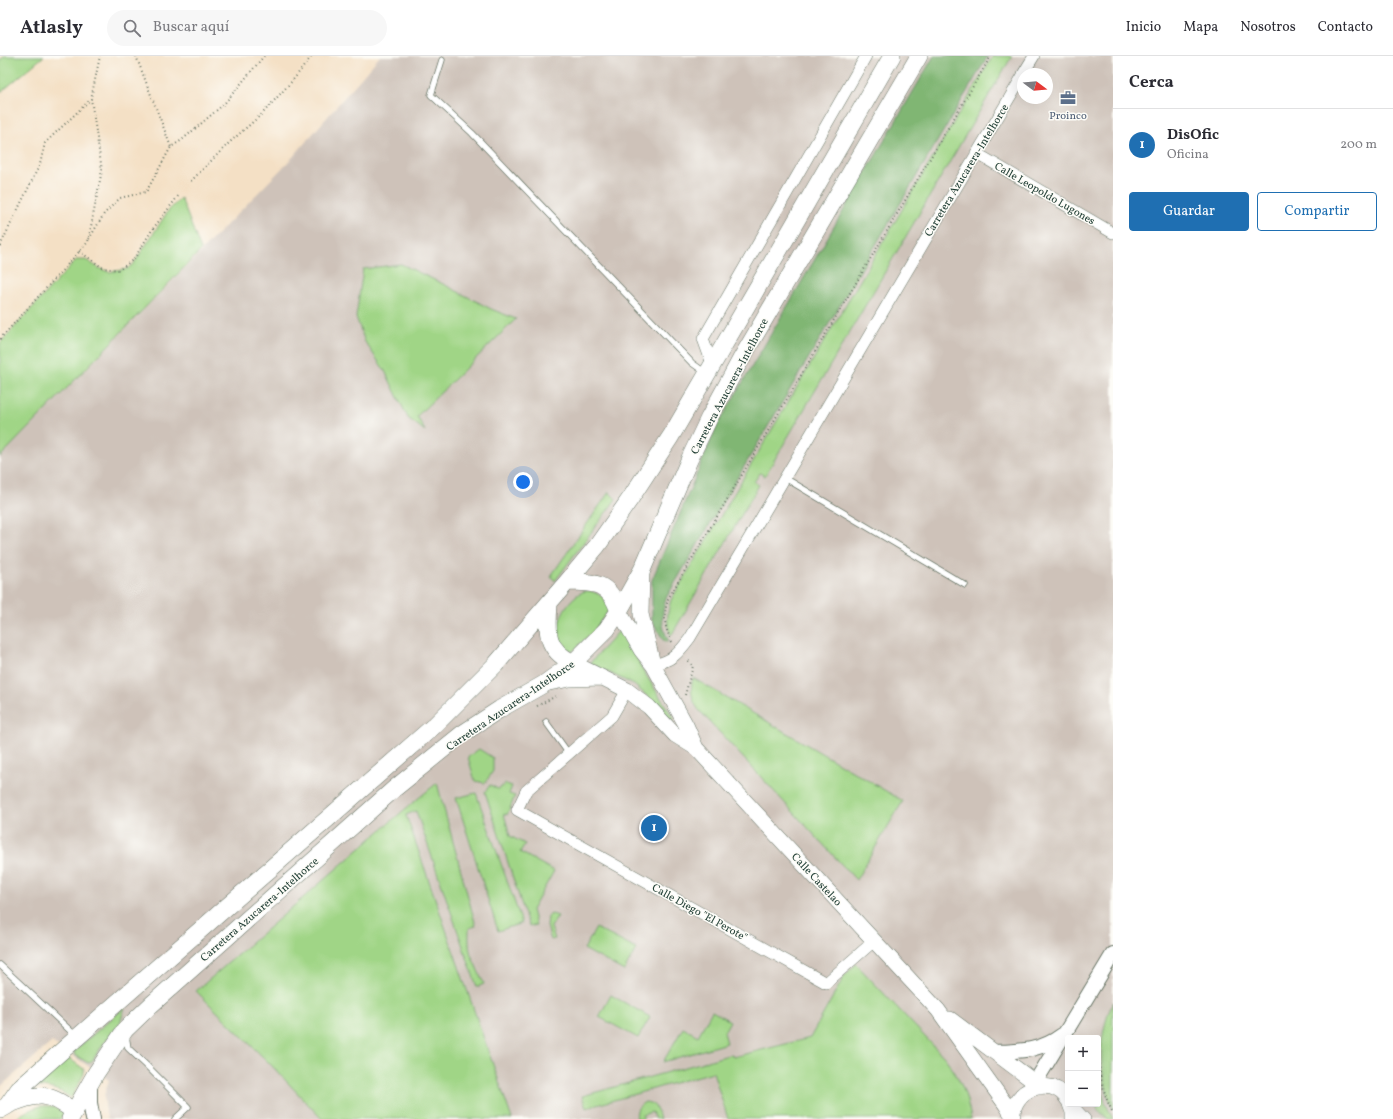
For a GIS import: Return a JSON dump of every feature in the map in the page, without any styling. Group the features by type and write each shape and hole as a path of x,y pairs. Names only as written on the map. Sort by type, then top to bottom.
{"main road":[{"name":"Carretera Azucarera-Intelhorce","path":"2,1112 19,1089 434,725 496,664 549,604 597,546 671,436 709,368 892,56"},
{"name":"Carretera Azucarera-Intelhorce","path":"75,1117 90,1084 125,1030 152,1004 394,789 462,734 500,709 544,684 573,663 607,629 642,570 709,418 919,56"},
{"path":"642,570 641,614 653,665"},
{"path":"567,582 598,584 610,592 616,600 619,611"},
{"path":"549,604 547,622 549,639 555,650 564,658 573,663"},
{"name":"Calle Castelao","path":"619,611 641,650 653,665 686,725 696,748"},
{"name":"Calle Castelao","path":"573,663 627,690 649,707 674,735 696,748 938,1010 1006,1105 1012,1117"},
{"path":"544,684 570,679 604,678"},
{"name":"Calle Castelao","path":"938,1010 1029,1078 1037,1086"},
{"path":"1012,1117 1016,1102 1024,1092 1037,1086 1048,1086 1058,1089 1065,1095"},
{"path":"2,1112 28,1097 42,1096 53,1098 75,1117"},
{"path":"1072,1107 1073,1119"}],"street":[{"name":"Carretera Azucarera-Intelhorce","path":"1027,68 1034,56"},
{"path":"709,368 703,339 865,57"},
{"name":"Carretera Azucarera-Intelhorce","path":"653,665 670,660 680,652 690,638 1017,84"},
{"name":"Calle Leopoldo Lugones","path":"976,153 1113,233"},
{"path":"569,754 612,716 627,690"},
{"name":"Calle Diego \"El Perote\"","path":"569,754 526,791 517,810 826,983 874,941"},
{"path":"1037,1086 1039,1076 1113,954"},
{"path":"995,1052 1020,1052 1036,1049 1053,1042 1067,1031"},
{"path":"90,1084 90,1103 93,1119"},
{"path":"1074,1107 1085,1119"}],"lane":[{"path":"442,60 431,96 478,138 692,363 709,368"},
{"path":"785,478 965,585"},
{"path":"546,722 569,754"},
{"path":"0,965 78,1037"},
{"path":"125,1030 128,1048 188,1107 175,1119"}],"path":[{"path":"88,242 102,170 91,99 100,56"},
{"path":"136,56 171,147"},
{"path":"0,339 88,242 104,214 120,198 146,192 171,147 182,140 224,104 264,56"},
{"path":"191,181 230,142 262,114 293,80 312,56"},
{"path":"687,700 685,694 693,666 672,643 666,630 664,613 668,599 991,56"},
{"path":"0,246 40,164 45,143 91,99"},
{"path":"79,251 103,268 119,270 134,259 152,230 179,195"},
{"path":"532,709 562,694"},
{"path":"1100,1071 1102,1084 1108,1104 1113,1113"}],"shaded area":[{"path":"380,56 1113,56 1113,1119 108,1119 104,1096 109,1080 52,1042 0,1087 0,457 291,159"}],"green space":[{"path":"5,56 44,56 0,93 0,60"},
{"path":"934,56 988,56 666,598 663,610 663,625 669,642 664,641 652,621 652,580 716,428"},
{"path":"993,56 1012,56 765,476 760,473 754,482 759,485 671,636 668,627 668,618 671,600"},
{"path":"181,198 201,250 0,457 0,343 76,260 86,260 109,272 127,269 134,263 168,211"},
{"path":"401,264 491,309 516,319 417,416 425,431 408,418 385,371 365,342 356,317 363,269"},
{"path":"609,492 616,499 555,581 551,576"},
{"path":"590,591 603,598 609,610 594,630 572,652 564,647 560,641 558,634 561,617 569,602 583,592"},
{"path":"621,629 644,672 674,719 672,721 653,701 634,685 590,663"},
{"path":"693,678 903,801 856,880 698,709 692,694"},
{"path":"479,749 493,758 493,771 485,783 475,781 468,757"},
{"path":"437,783 476,926 469,928 470,950 484,984 477,987 416,811 406,815 512,1119 322,1119 272,1066 196,991"},
{"path":"506,784 512,786 509,794 515,796 507,815 504,814 510,836 525,844 520,852 554,871 532,910 536,925 529,927 485,792 490,785 498,789"},
{"path":"476,793 522,923 498,931 456,798"},
{"path":"552,914 558,916 551,927 555,939 551,940 547,926 548,916"},
{"path":"596,928 636,949 624,971 584,949"},
{"path":"856,964 945,1058 955,1072 962,1087 971,1119 728,1119 713,1072 586,1108 582,1096 732,1054 733,1057 810,1038 845,975"},
{"path":"611,995 650,1017 638,1038 599,1017"},
{"path":"1113,1002 1113,1109 1104,1082 1101,1056 1104,1029"},
{"path":"125,1007 120,1023 92,1061 88,1063 75,1055 74,1051"},
{"path":"712,1011 730,1021 724,1032 727,1043 663,1062 683,1028 698,1036"},
{"path":"65,1059 70,1059 84,1069 84,1074 71,1098 57,1090 33,1086"},
{"path":"1101,1090 1113,1119 1108,1119 1098,1110 1097,1107 1101,1107"},
{"path":"645,1102 654,1105 660,1119 655,1119 652,1112 642,1115 644,1119 637,1119 636,1114 638,1109"},
{"path":"40,1106 50,1106 65,1112 60,1119 16,1119 21,1114"}],"place":[{"name":"Proinco","path":"1068,98"},
{"name":"DisOfic","path":"654,828"}]}
